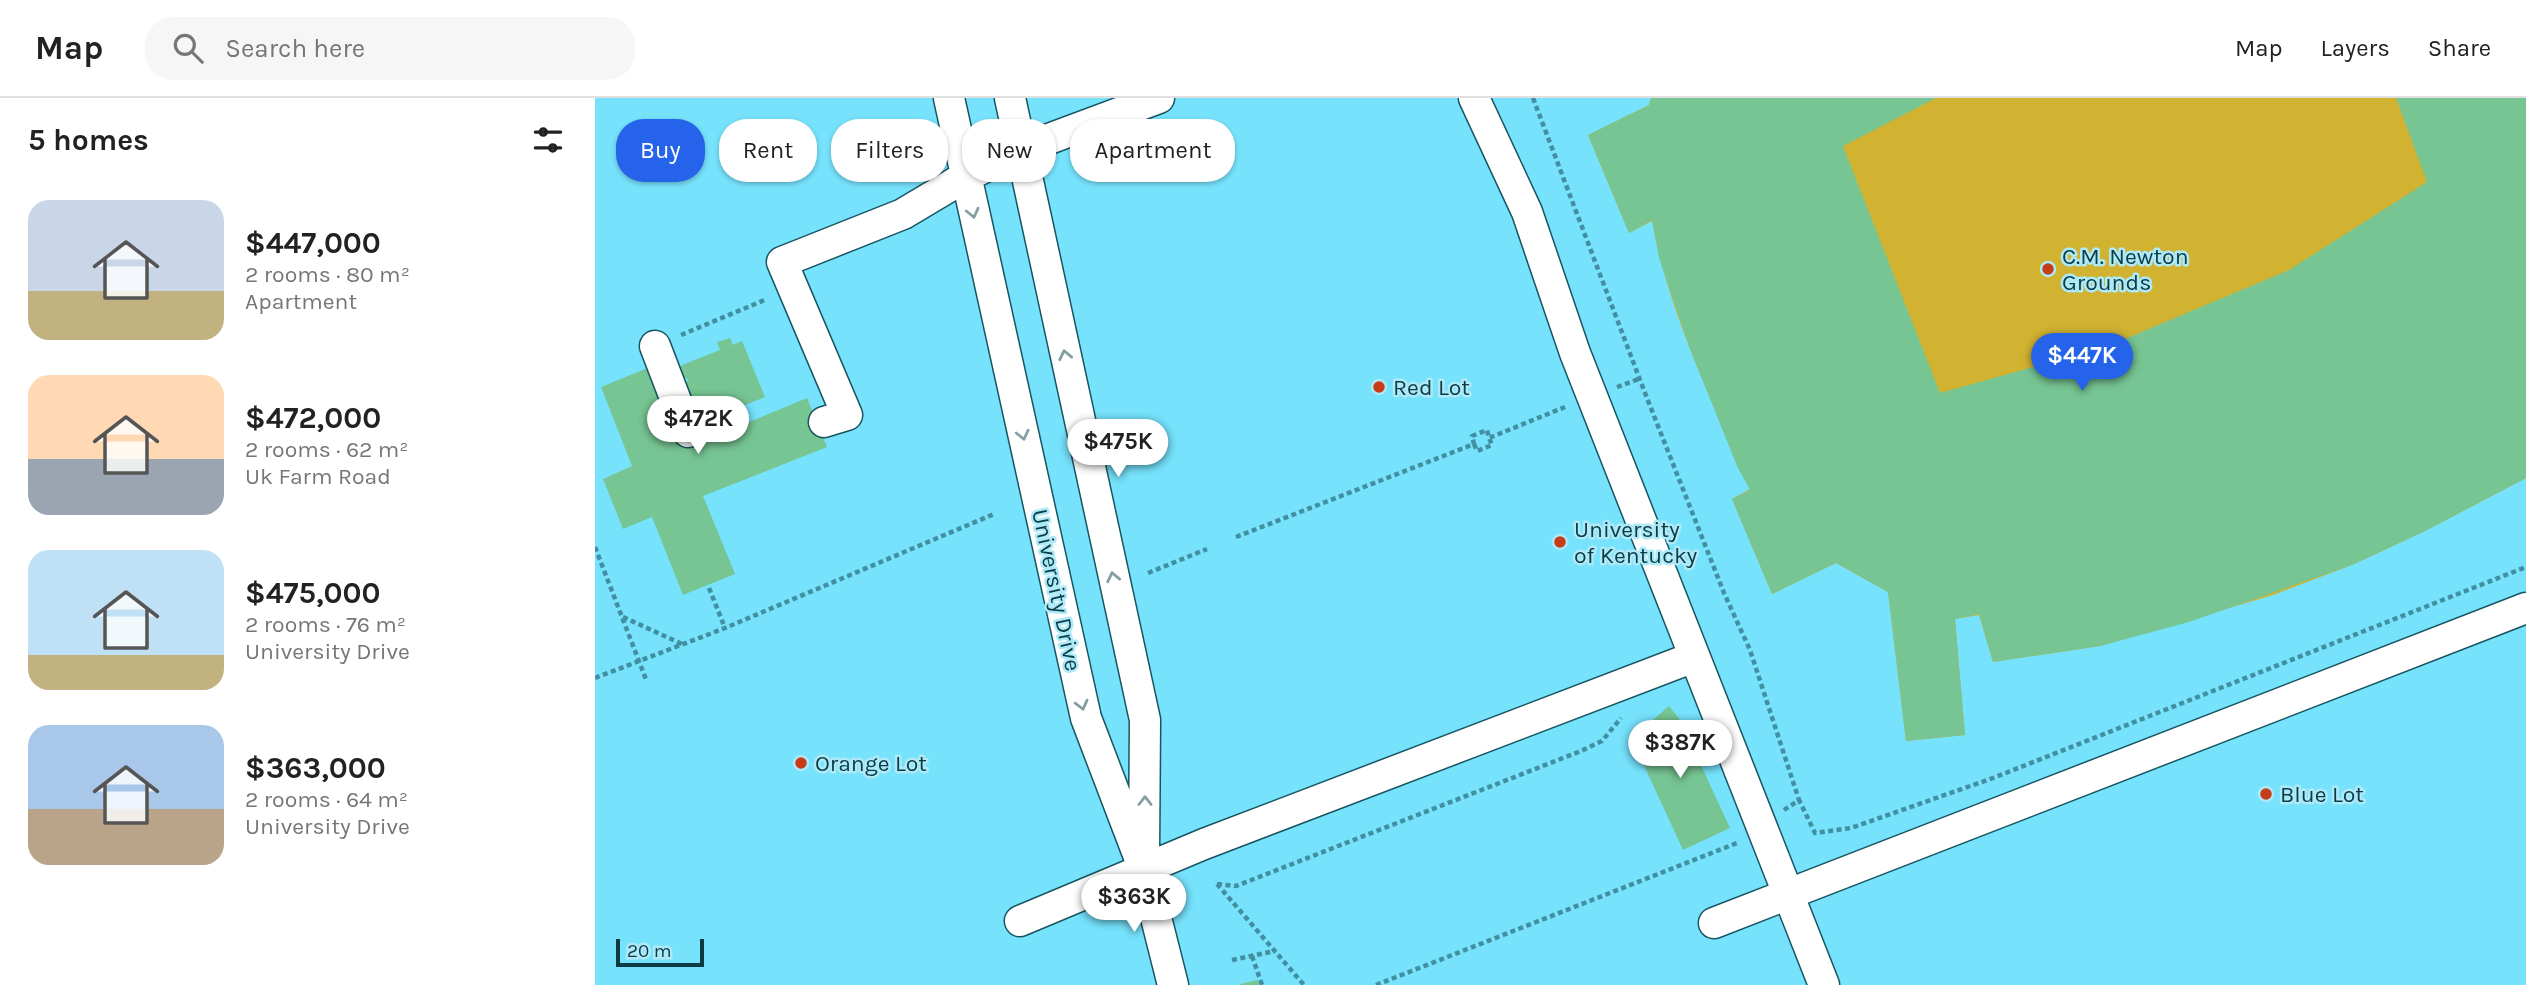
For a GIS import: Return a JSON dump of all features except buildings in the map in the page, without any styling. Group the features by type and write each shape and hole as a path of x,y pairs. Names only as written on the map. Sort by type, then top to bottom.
{"street":[{"name":"University Drive","path":"949,98 962,162"},
{"name":"University Drive","path":"1010,98 1015,119"},
{"path":"1056,136 1159,98"},
{"path":"1474,98 1527,212 1575,353 1824,985"},
{"path":"824,422 847,415 787,275 903,214 962,179"},
{"name":"University Drive","path":"966,182 1083,705 1144,870 1173,985"},
{"name":"University Drive","path":"1029,182 1145,720 1144,870"},
{"path":"655,346 688,432"},
{"path":"1714,923 2526,608"},
{"path":"1020,921 1204,844 1694,657"}],"path":[{"path":"1533,98 1639,379 1724,593 1750,650 1799,800 1815,833 1851,828 1993,778 2526,567"},
{"path":"655,346 787,275"},
{"path":"1610,390 1639,379"},
{"path":"1489,438 1575,403"},
{"path":"1487,430 1492,445 1477,451 1474,444 1472,436 1487,430"},
{"path":"1236,537 1474,444"},
{"path":"595,678 725,628 994,514"},
{"path":"595,547 647,682"},
{"path":"1149,573 1206,549"},
{"path":"709,588 725,628"},
{"path":"623,617 683,644"},
{"path":"1304,985 1217,884 1236,886 1568,756 1602,741 1623,715"},
{"path":"1776,816 1799,800"},
{"path":"1376,985 1747,840"},
{"path":"1231,960 1275,951"},
{"path":"1251,956 1262,985"}],"shaded area":[{"path":"1651,98 2526,98 2526,478 2425,531 2352,565 2273,595 2100,646 1993,662 1979,615 1955,619 1965,735 1906,741 1888,592 1836,563 1772,594 1732,499 1750,489 1681,324 1669,290 1652,221 1629,233 1588,135 1649,105"}],"place":[{"name":"C.M. Newton Grounds","path":"2048,269"},
{"name":"Red Lot","path":"1379,387"},
{"name":"University of Kentucky","path":"1560,542"},
{"name":"Orange Lot","path":"801,763"},
{"name":"Blue Lot","path":"2266,794"}]}
